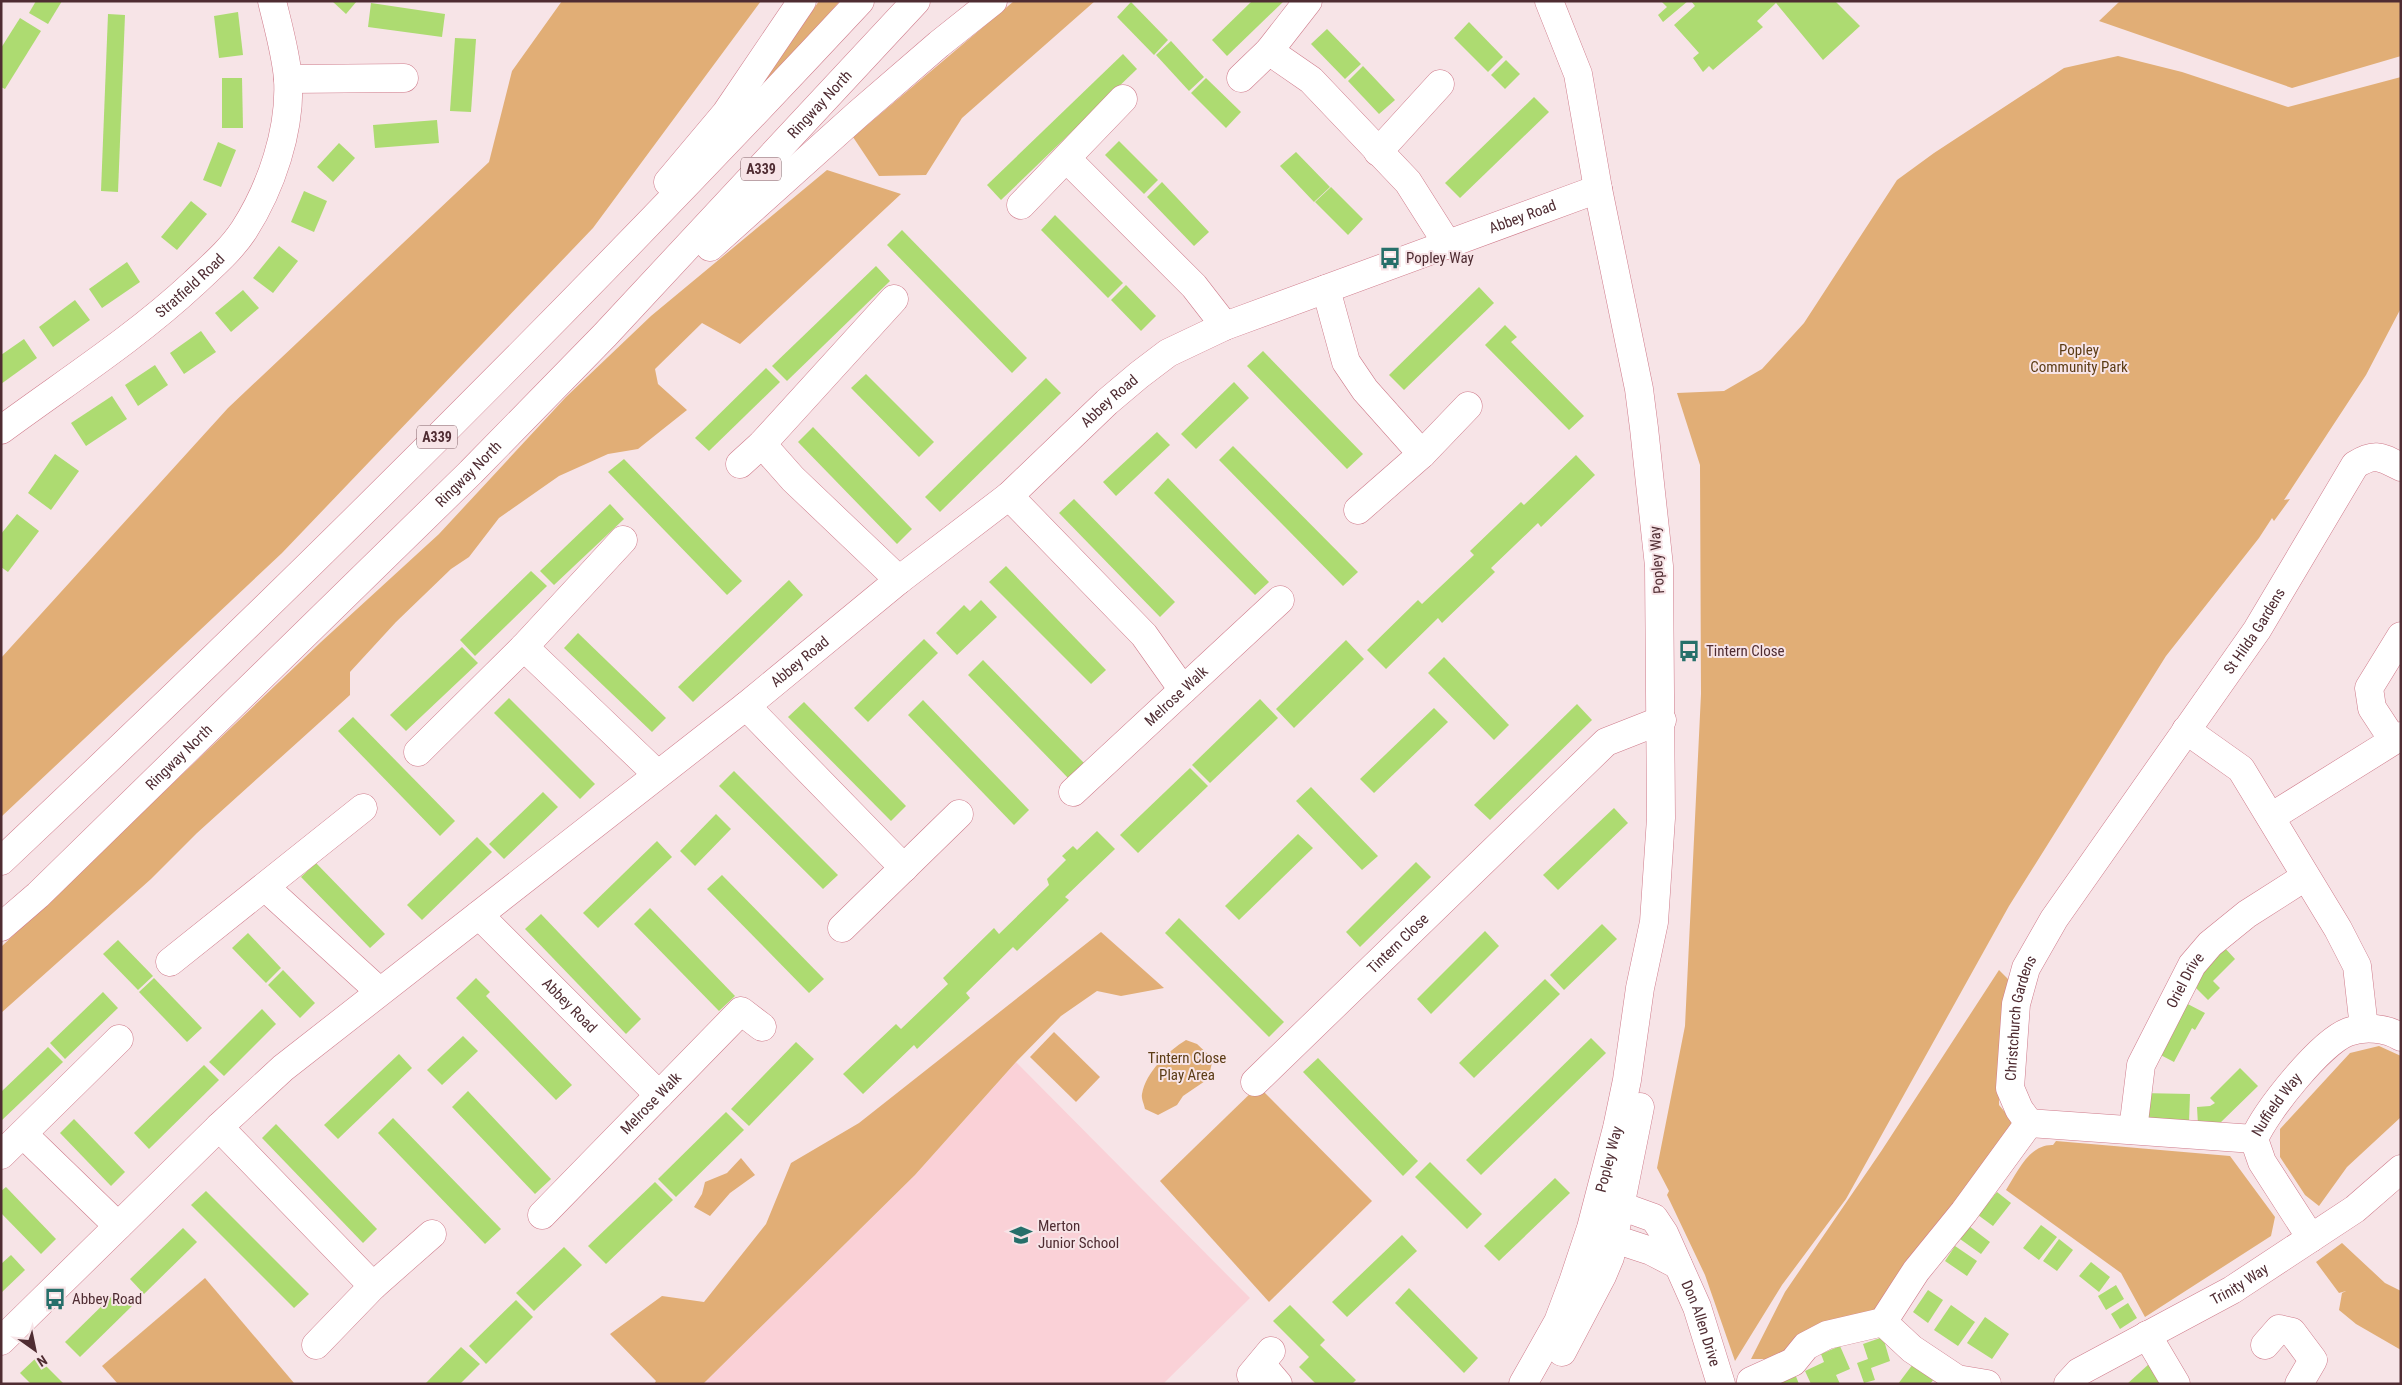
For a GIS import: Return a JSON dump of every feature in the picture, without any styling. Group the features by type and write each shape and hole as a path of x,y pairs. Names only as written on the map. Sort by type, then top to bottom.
{"main road":[{"name":"Stratfield Road","path":"1,430 112,351 178,298 219,261 243,231 264,189 280,144 286,112 288,79 272,1"},
{"path":"592,283 665,186 726,113 802,1"},
{"name":"A339","path":"1,861 335,539 592,283 702,171 860,1"},
{"name":"Ringway North","path":"1,927 38,894 471,472 605,335 916,1"},
{"path":"605,335 714,244 939,44 993,1"},
{"path":"1241,78 1268,51 1308,1"},
{"name":"Popley Way","path":"1544,1384 1602,1276 1602,1235 1609,1201 1617,1128 1627,1080 1640,988 1654,922 1661,818 1662,720 1659,566 1644,428 1578,74 1549,1"},
{"path":"1268,51 1311,80 1408,182 1448,245"},
{"path":"288,79 404,77"},
{"path":"1378,152 1440,84"},
{"path":"1021,205 1123,99"},
{"path":"1066,159 1194,286 1225,326"},
{"name":"Abbey Road","path":"1,1341 219,1127 283,1068 379,991 746,706 899,580 1009,496 1107,402 1168,353 1225,326 1598,188"},
{"path":"1326,289 1346,362 1365,390 1422,454"},
{"path":"740,464 762,444 894,299"},
{"path":"1358,510 1422,454 1468,406"},
{"path":"762,444 793,479 899,580"},
{"name":"St Hilda Gardens","path":"2186,730 2257,630 2355,465 2368,456 2382,457 2401,467"},
{"path":"1009,496 1144,635 1183,690"},
{"path":"418,752 524,647 623,540"},
{"name":"Melrose Walk","path":"1073,792 1282,602"},
{"path":"2271,817 2397,738 2372,708 2369,688 2401,636"},
{"path":"524,647 657,774"},
{"path":"746,706 904,868"},
{"name":"Tintern Close","path":"1255,1082 1606,742 1662,720"},
{"path":"2186,730 2241,769 2338,929 2356,966 2364,1028"},
{"name":"Christchurch Gardens","path":"2029,1123 2019,1109 2010,1088 2016,1004 2026,968 2054,919 2186,730"},
{"path":"842,928 959,814"},
{"path":"170,962 266,887 357,821"},
{"name":"Oriel Drive","path":"2133,1130 2141,1065 2192,965 2210,944 2247,914 2305,877"},
{"path":"266,887 379,991"},
{"name":"Abbey Road","path":"479,915 659,1095"},
{"name":"Melrose Walk","path":"542,1216 741,1010 762,1027"},
{"name":"Nuffield Way","path":"2311,1238 2262,1162 2254,1139 2261,1123 2298,1077 2327,1046 2347,1033 2364,1028 2392,1032 2401,1037"},
{"path":"1,1156 119,1039"},
{"path":"1751,1381 1793,1362 1806,1346 1827,1335 1883,1322 1916,1270 1964,1212 2029,1123 2099,1130 2133,1130 2254,1139"},
{"path":"219,1127 373,1286"},
{"path":"23,1134 118,1226"},
{"name":"Trinity Way","path":"2068,1384 2079,1372 2232,1290 2355,1209 2401,1169"},
{"name":"Don Allen Drive","path":"1609,1201 1654,1218 1664,1233 1697,1307 1720,1384"},
{"path":"316,1345 373,1286 432,1234"},
{"name":"Popley Way","path":"1523,1384 1558,1322 1602,1235"},
{"name":"Don Allen Drive","path":"1602,1235 1651,1251 1678,1265"},
{"path":"1883,1322 1912,1349 1957,1379 1987,1384"},
{"path":"2265,1346 2279,1329 2292,1332 2313,1360 2299,1384"},
{"path":"2147,1334 2176,1384"}],"shaded area":[{"name":"Merton Junior School","path":"1016,1062 1250,1298 1163,1384 703,1384 915,1175"}],"green space":[{"path":"562,1 761,1 593,228 282,553 1,817 1,658 228,408 489,162 512,71"},
{"path":"819,1 840,1 748,105"},
{"path":"1014,1 1095,1 962,118 926,175 879,176 853,137"},
{"path":"2120,1 2401,1 2401,56 2292,88 2099,21"},
{"name":"Popley Community Park","path":"2118,56 2182,72 2288,107 2401,77 2401,308 2366,375 2284,500 2290,499 2274,521 2272,518 2259,538 2166,656 2009,906 1846,1199 1782,1285 1735,1361 1705,1275 1667,1195 1669,1191 1657,1168 1685,1026 1701,694 1700,465 1677,393 1724,391 1762,369 1804,323 1897,180 1934,153 2064,68"},
{"path":"827,170 901,194 740,344 702,323 655,369 658,384 687,410 638,449 608,454 559,476 499,518 469,557 451,569 396,622 350,672 350,695 197,833 151,879 1,1013 1,947 321,642 439,534 566,397 651,316"},
{"path":"1101,932 1164,988 1121,996 1097,991 1061,1016 1016,1062 915,1175 703,1384 654,1384 656,1381 610,1334 662,1296 704,1302 766,1224 791,1163 859,1123"},
{"path":"1999,970 2011,982 1999,1056 1999,1105 2015,1124 1879,1311 1788,1354 1768,1359 1751,1359 1785,1292 1882,1150"},
{"path":"1054,1032 1100,1077 1076,1102 1030,1057"},
{"name":"Tintern Close Play Area","path":"1186,1040 1197,1044 1213,1059 1208,1079 1183,1096 1177,1105 1158,1115 1145,1109 1142,1096 1148,1078 1165,1056"},
{"path":"2379,1046 2401,1056 2401,1117 2347,1167 2319,1206 2305,1195 2280,1157 2280,1129 2350,1053"},
{"path":"1258,1086 1372,1201 1269,1302 1160,1181"},
{"path":"2056,1141 2230,1156 2275,1217 2271,1236 2145,1317 2121,1273 2006,1190 2030,1154 2037,1149 2053,1145"},
{"path":"741,1158 755,1175 730,1193 710,1216 694,1207 702,1194 705,1182 727,1173"},
{"path":"2342,1243 2385,1283 2401,1291 2401,1350 2356,1324 2339,1310 2342,1293 2346,1291 2339,1293 2316,1262"},
{"path":"205,1278 293,1384 118,1384 102,1366"}],"building":[{"path":"36,1 62,1 48,24 29,13"},
{"path":"332,1 357,1 346,14"},
{"path":"1252,1 1284,1 1227,56 1212,40"},
{"path":"1661,1 1688,1 1663,22 1658,15 1667,7"},
{"path":"1691,1 1835,1 1860,26 1823,60 1776,3 1757,21 1763,27 1713,70 1709,66 1703,72 1693,58 1699,53 1674,25 1695,6"},
{"path":"1131,2 1168,40 1154,55 1117,17"},
{"path":"371,3 445,14 442,37 368,27"},
{"path":"238,12 243,55 219,58 214,16"},
{"path":"108,14 125,15 118,192 101,191"},
{"path":"20,18 41,31 5,89 1,87 1,48"},
{"path":"1469,22 1503,57 1488,72 1454,38"},
{"path":"1327,29 1361,64 1345,79 1311,44"},
{"path":"455,38 476,39 471,112 450,111"},
{"path":"1171,41 1204,77 1189,91 1156,55"},
{"path":"1123,54 1137,69 1001,200 987,185"},
{"path":"1506,60 1520,74 1505,89 1491,75"},
{"path":"1363,66 1395,100 1379,114 1348,81"},
{"path":"222,78 242,78 243,128 222,128"},
{"path":"1206,78 1241,112 1226,128 1191,93"},
{"path":"1534,97 1549,112 1460,198 1445,183"},
{"path":"437,120 439,143 375,148 373,125"},
{"path":"1119,141 1158,180 1144,194 1105,155"},
{"path":"218,142 236,150 221,187 203,180"},
{"path":"339,143 355,158 333,182 317,167"},
{"path":"1296,152 1330,187 1314,202 1280,166"},
{"path":"1162,182 1209,232 1194,246 1147,197"},
{"path":"1331,187 1363,219 1348,235 1315,202"},
{"path":"304,191 327,201 314,232 291,222"},
{"path":"191,201 207,214 177,250 161,237"},
{"path":"1055,215 1123,283 1108,298 1041,230"},
{"path":"902,230 1027,358 1012,373 887,245"},
{"path":"279,246 298,261 273,293 253,278"},
{"path":"127,262 140,282 102,308 89,289"},
{"path":"876,266 890,281 787,381 772,366"},
{"path":"1126,285 1156,316 1141,331 1111,300"},
{"path":"1479,287 1494,303 1404,390 1389,375"},
{"path":"243,290 259,308 231,332 215,313"},
{"path":"75,300 90,320 53,347 39,327"},
{"path":"1505,325 1517,337 1511,342 1584,416 1569,430 1485,345"},
{"path":"201,331 216,352 184,374 170,353"},
{"path":"24,339 37,358 1,384 1,355"},
{"path":"1263,351 1363,454 1347,469 1247,366"},
{"path":"155,365 168,385 138,406 125,385"},
{"path":"766,368 780,382 709,451 695,438"},
{"path":"866,374 934,442 919,457 851,388"},
{"path":"1046,378 1061,393 940,512 925,497"},
{"path":"1234,382 1249,398 1196,449 1181,434"},
{"path":"112,396 127,419 86,446 71,423"},
{"path":"813,427 912,529 897,544 798,442"},
{"path":"1157,432 1170,445 1116,496 1103,482"},
{"path":"1233,446 1358,572 1343,586 1219,460"},
{"path":"55,454 79,471 51,510 28,493"},
{"path":"1576,455 1595,475 1541,527 1538,523 1491,568 1495,572 1442,623 1438,618 1386,669 1367,650 1418,600 1422,604 1474,555 1470,551 1521,502 1524,505"},
{"path":"624,459 742,581 727,595 608,472"},
{"path":"1168,478 1269,582 1255,595 1154,493"},
{"path":"1074,499 1175,602 1160,617 1059,513"},
{"path":"610,504 624,519 554,585 540,571"},
{"path":"17,514 39,531 8,572 1,567 1,534"},
{"path":"1006,566 1106,670 1091,684 989,582"},
{"path":"531,571 547,586 475,656 460,640"},
{"path":"789,580 803,595 693,702 678,687"},
{"path":"981,600 997,617 957,655 936,633 964,605 970,611"},
{"path":"578,633 666,718 652,732 564,648"},
{"path":"924,639 938,653 868,722 854,708"},
{"path":"1346,640 1364,659 1294,728 1276,709"},
{"path":"462,647 478,663 406,731 390,715"},
{"path":"1444,657 1509,725 1494,740 1428,673"},
{"path":"983,660 1084,763 1069,779 968,675"},
{"path":"509,698 595,784 580,799 494,713"},
{"path":"1260,699 1278,718 1210,783 1192,765"},
{"path":"923,700 1029,810 1014,825 908,715"},
{"path":"804,702 906,806 891,821 788,717"},
{"path":"1577,704 1592,720 1490,820 1474,805"},
{"path":"1434,708 1448,722 1374,793 1360,779"},
{"path":"353,717 455,821 440,836 338,731"},
{"path":"1190,768 1208,786 1138,853 1120,835"},
{"path":"734,771 838,875 823,889 719,786"},
{"path":"1311,787 1378,856 1362,870 1296,801"},
{"path":"543,792 558,807 504,859 489,844"},
{"path":"1614,808 1628,823 1558,890 1543,875"},
{"path":"716,814 731,829 695,866 680,851"},
{"path":"1097,831 1115,849 1065,897 1069,900 1017,951 1013,947 966,993 970,998 917,1049 914,1045 863,1094 843,1074 896,1024 901,1029 948,984 943,978 994,928 999,934 1049,885 1047,879 1066,860 1062,856 1073,846 1077,850"},
{"path":"1298,834 1313,848 1239,920 1225,906"},
{"path":"477,837 492,852 422,920 407,905"},
{"path":"657,841 672,857 598,928 583,913"},
{"path":"1416,862 1431,877 1360,947 1346,932"},
{"path":"316,863 385,934 370,948 301,877"},
{"path":"722,875 824,979 809,993 707,889"},
{"path":"650,908 735,996 719,1011 634,924"},
{"path":"541,914 641,1019 626,1034 525,929"},
{"path":"1179,918 1284,1022 1269,1037 1165,933"},
{"path":"1602,924 1617,939 1564,990 1550,975"},
{"path":"1485,931 1499,946 1431,1014 1417,999"},
{"path":"248,933 281,968 266,983 232,948"},
{"path":"118,940 153,976 138,990 103,954"},
{"path":"2223,946 2235,959 2213,981 2220,988 2208,1000 2189,981"},
{"path":"283,970 315,1003 300,1018 268,985"},
{"path":"154,978 202,1028 187,1042 139,992"},
{"path":"476,978 490,992 486,996 572,1085 556,1100 456,998"},
{"path":"1545,979 1560,994 1474,1078 1459,1063"},
{"path":"103,992 118,1008 65,1059 50,1043"},
{"path":"2180,1000 2205,1013 2195,1030 2192,1028 2174,1062 2153,1051"},
{"path":"262,1009 276,1024 224,1076 209,1062"},
{"path":"463,1036 478,1051 442,1085 427,1070"},
{"path":"1591,1038 1606,1053 1481,1175 1466,1160"},
{"path":"796,1042 814,1059 749,1126 731,1109"},
{"path":"48,1047 63,1062 1,1121 1,1092"},
{"path":"399,1054 412,1068 338,1139 324,1125"},
{"path":"1318,1058 1418,1161 1403,1176 1303,1072"},
{"path":"204,1065 219,1080 149,1149 134,1133"},
{"path":"2240,1068 2258,1086 2219,1124 2198,1125 2197,1107 2210,1106 2215,1103 2210,1098"},
{"path":"468,1091 551,1179 535,1194 452,1107"},
{"path":"2141,1093 2190,1094 2189,1122 2140,1120"},
{"path":"726,1112 744,1130 676,1197 658,1179"},
{"path":"393,1118 501,1229 485,1244 378,1133"},
{"path":"74,1119 125,1172 111,1186 60,1133"},
{"path":"276,1124 377,1229 363,1243 262,1138"},
{"path":"1430,1162 1482,1214 1467,1229 1415,1177"},
{"path":"1555,1178 1570,1193 1499,1261 1484,1246"},
{"path":"655,1182 673,1200 606,1264 588,1246"},
{"path":"6,1187 56,1239 41,1254 1,1213 1,1191"},
{"path":"206,1191 309,1294 294,1308 191,1205"},
{"path":"1997,1192 2011,1203 1993,1226 1978,1215"},
{"path":"2041,1225 2057,1237 2039,1260 2023,1248"},
{"path":"1969,1226 1990,1242 1981,1254 1960,1239"},
{"path":"183,1228 197,1242 144,1294 130,1279"},
{"path":"1402,1235 1417,1251 1347,1317 1332,1302"},
{"path":"2059,1239 2073,1250 2057,1271 2043,1261"},
{"path":"1955,1246 1977,1261 1967,1276 1945,1261"},
{"path":"564,1247 582,1265 534,1311 516,1293"},
{"path":"11,1255 25,1270 1,1293 1,1264"},
{"path":"2091,1262 2110,1277 2099,1292 2079,1276"},
{"path":"2116,1285 2124,1299 2106,1310 2098,1296"},
{"path":"1409,1288 1478,1358 1464,1373 1395,1303"},
{"path":"1928,1290 1943,1300 1928,1323 1913,1312"},
{"path":"117,1291 132,1306 80,1357 65,1342"},
{"path":"516,1300 533,1317 486,1364 469,1346"},
{"path":"2128,1303 2137,1318 2120,1329 2111,1314"},
{"path":"1290,1305 1325,1340 1320,1345 1356,1380 1352,1384 1316,1384 1299,1367 1309,1357 1273,1321"},
{"path":"1951,1305 1975,1322 1958,1346 1934,1330"},
{"path":"1985,1317 2009,1334 1992,1359 1967,1343"},
{"path":"1883,1337 1890,1361 1871,1368 1875,1380 1864,1383 1857,1363 1868,1359 1863,1344"},
{"path":"1840,1346 1850,1369 1836,1375 1840,1384 1811,1384 1805,1371 1824,1362 1821,1354"},
{"path":"461,1347 480,1364 460,1384 425,1384"},
{"path":"37,1357 64,1384 31,1384 20,1373"},
{"path":"1913,1364 1934,1379 1930,1384 1898,1384"},
{"path":"2149,1364 2166,1384 2127,1384"},
{"path":"1795,1374 1799,1384 1769,1384"}],"place":[{"name":"Popley Way","path":"1390,258"},
{"name":"Tintern Close","path":"1689,651"},
{"name":"Merton Junior School","path":"1021,1235"},
{"name":"Abbey Road","path":"55,1299"}]}
